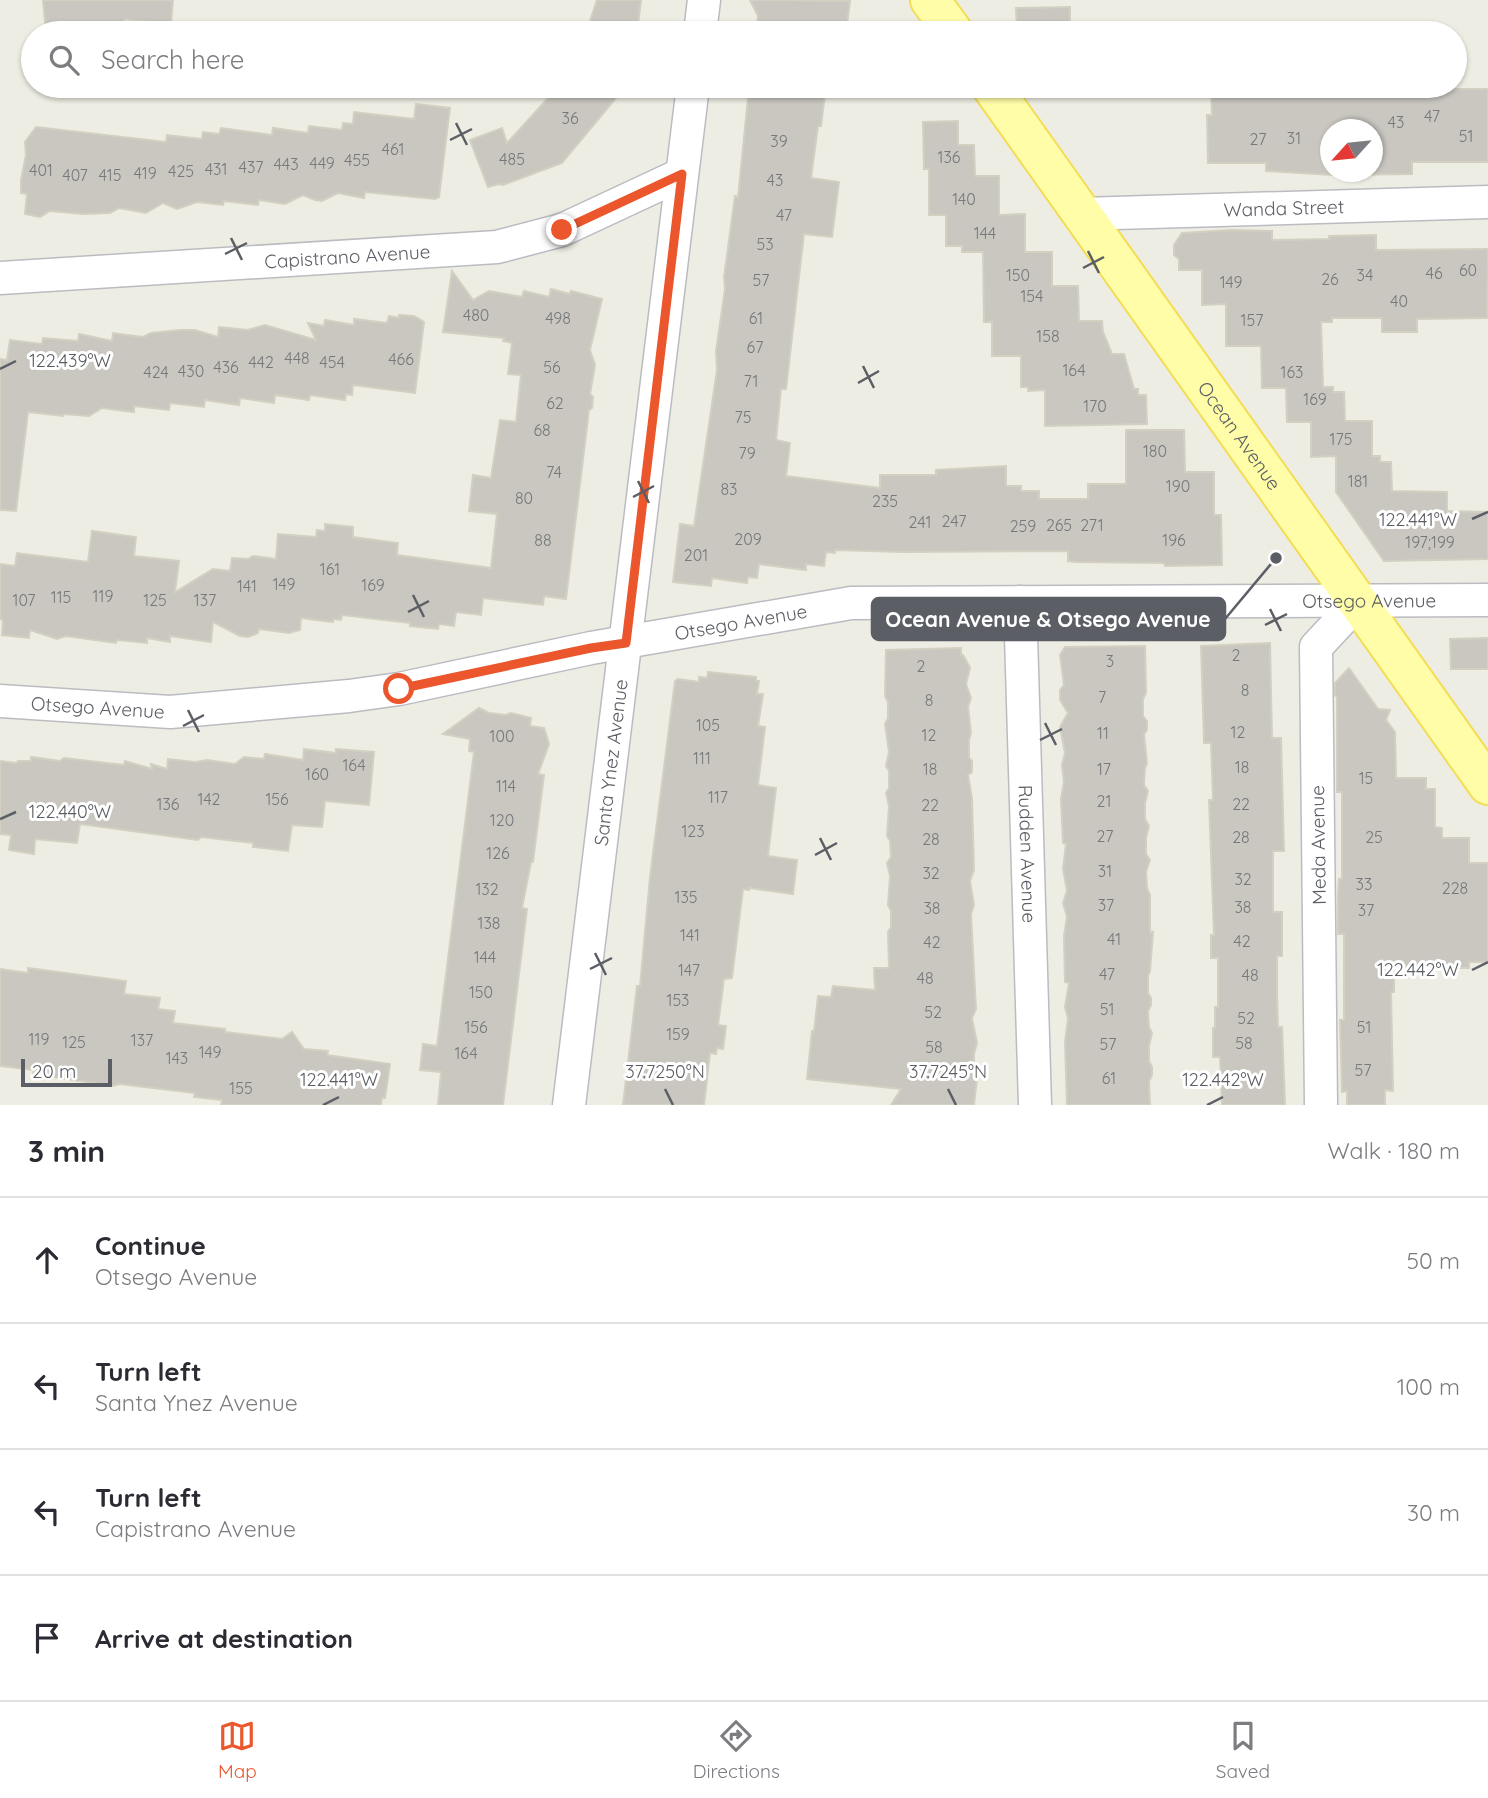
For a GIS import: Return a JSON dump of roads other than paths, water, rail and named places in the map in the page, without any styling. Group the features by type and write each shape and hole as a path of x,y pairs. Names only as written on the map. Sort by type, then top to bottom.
{"main road":[{"path":"930,0 945,21"},
{"name":"Ocean Avenue","path":"999,98 1488,785"}],"street":[{"path":"701,21 704,0"},
{"name":"Santa Ynez Avenue","path":"569,1105 692,98"},
{"name":"Capistrano Avenue","path":"0,278 497,247 562,230 682,174"},
{"name":"Wanda Street","path":"1081,214 1488,202"},
{"name":"Otsego Avenue","path":"0,701 170,712 349,696 399,689 591,648 851,603 1488,600"},
{"name":"Rudden Avenue","path":"1020,602 1035,1105"},
{"name":"Meda Avenue","path":"1321,1105 1316,647 1358,602"}],"place":[{"name":"Ocean Avenue & Otsego Avenue","path":"1276,558"}]}
